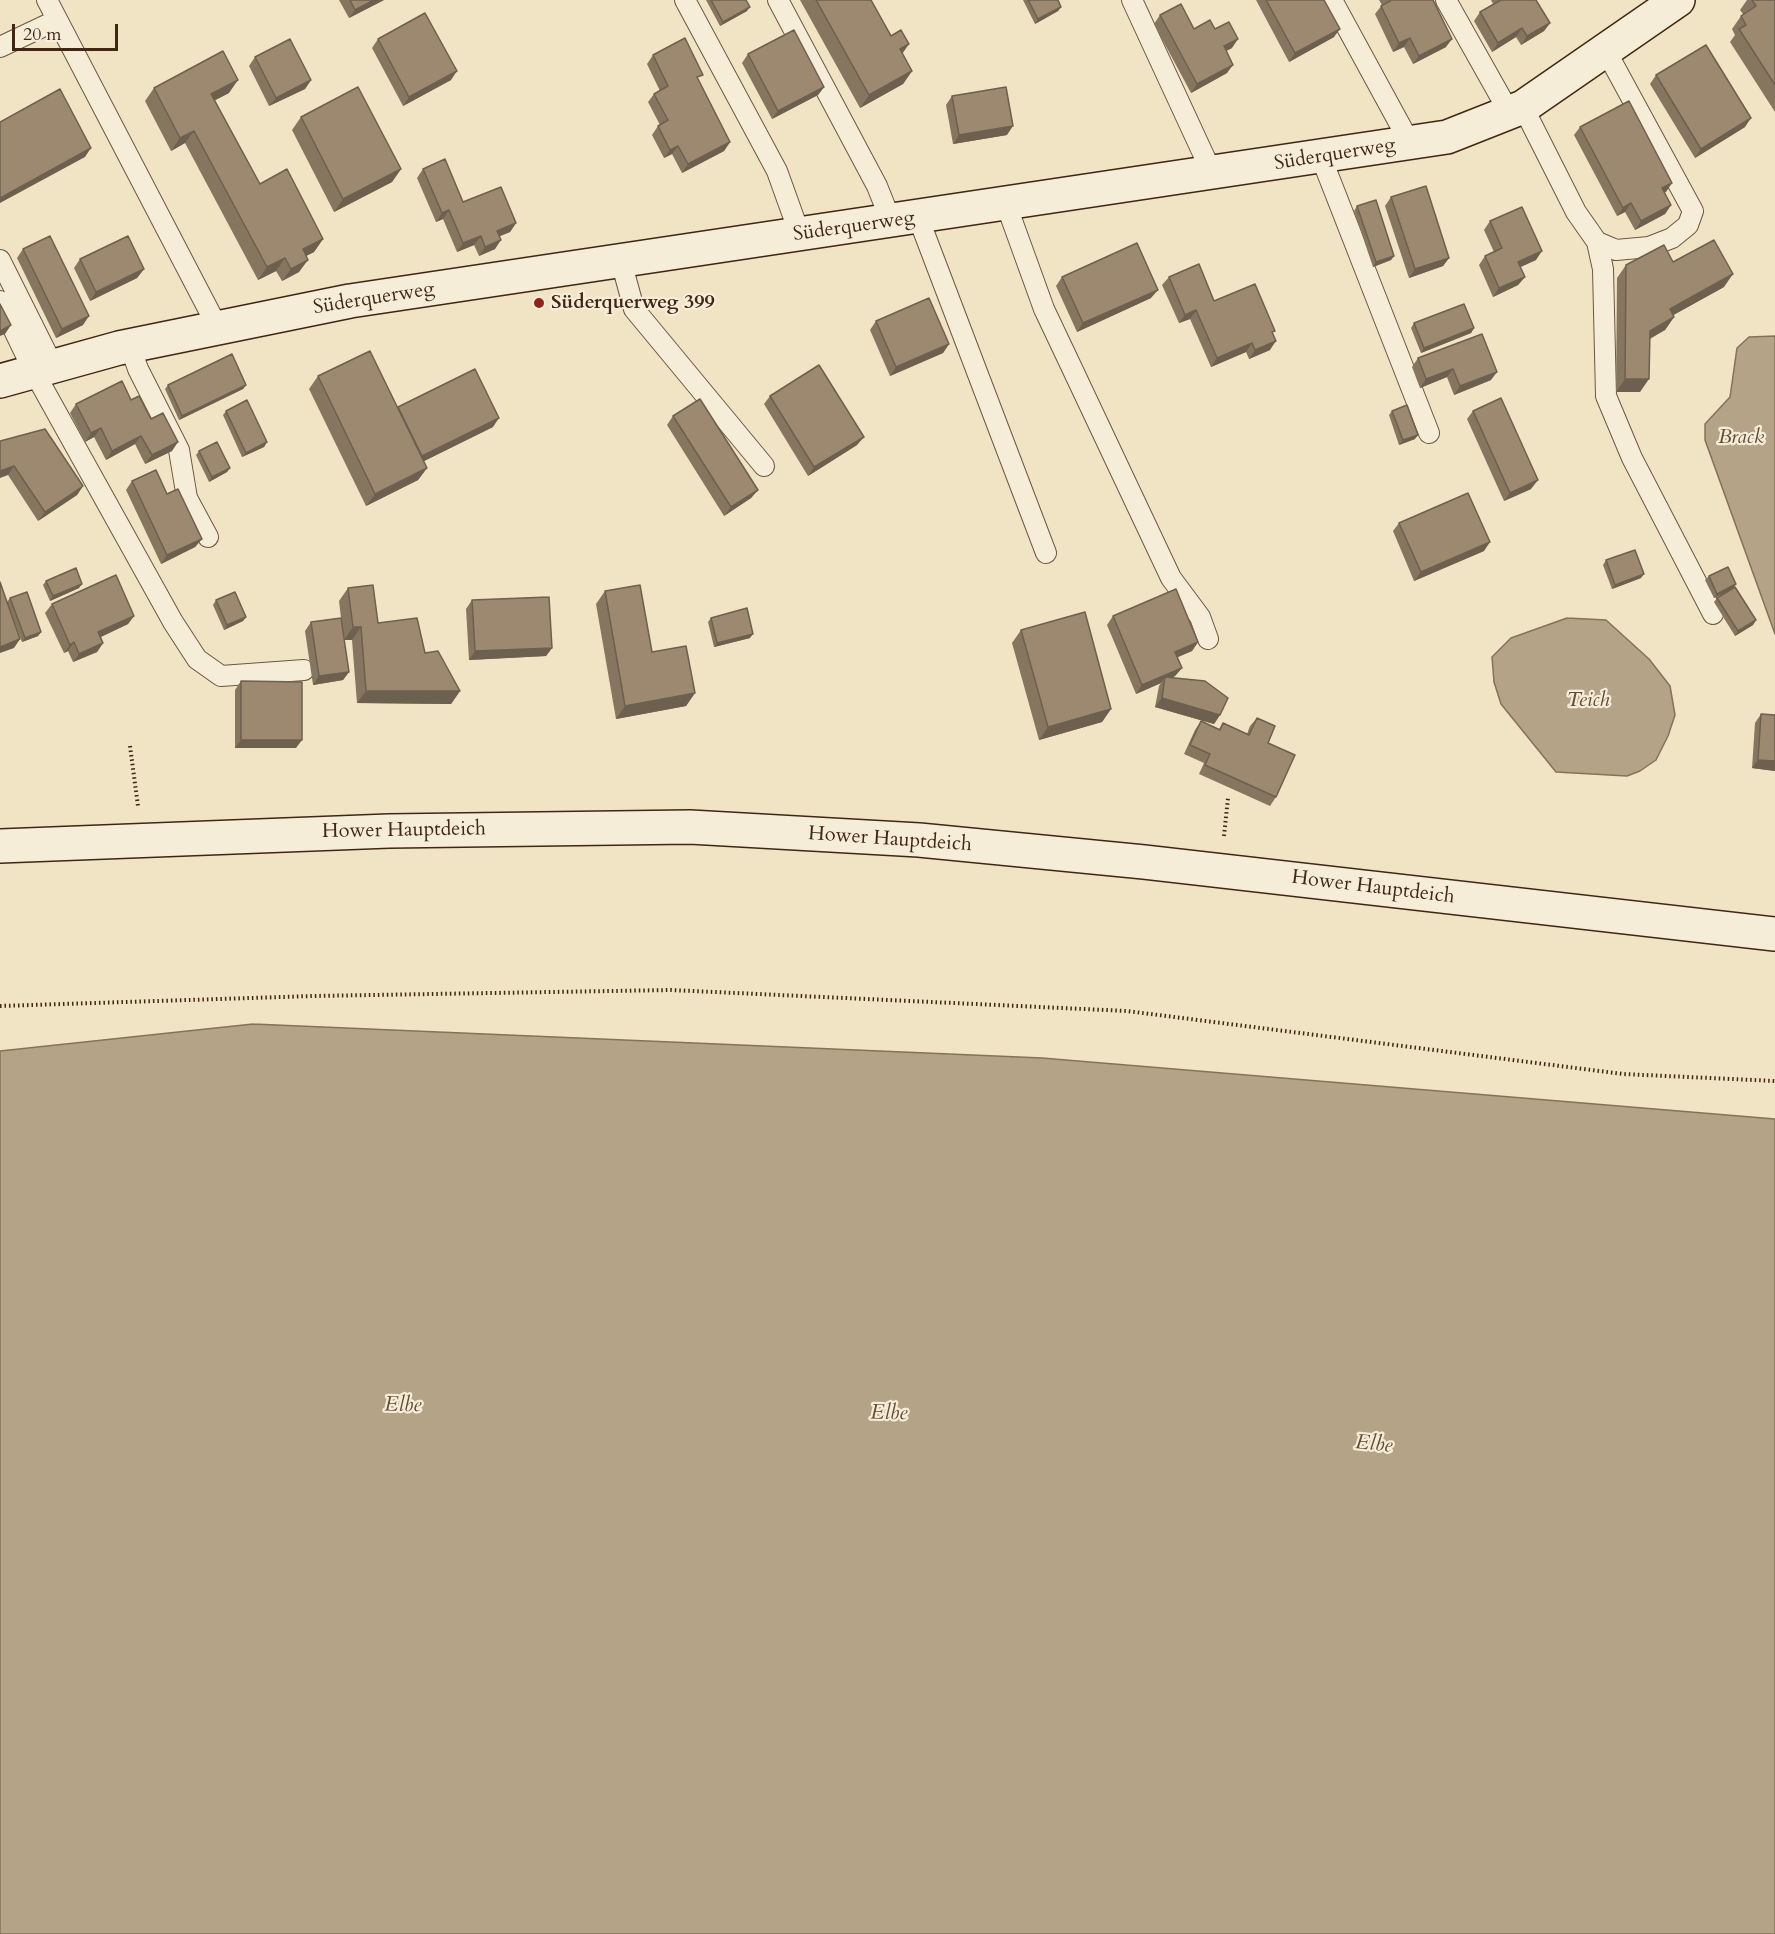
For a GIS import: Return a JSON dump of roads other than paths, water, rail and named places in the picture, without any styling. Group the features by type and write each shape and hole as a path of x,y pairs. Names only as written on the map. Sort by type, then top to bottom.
{"street":[{"name":"Süderquerweg","path":"0,381 130,346 350,301 1448,137 1516,109 1606,51 1678,0"},
{"name":"Hower Hauptdeich","path":"0,846 389,831 690,827 920,840 1073,855 1775,934"}],"lane":[{"path":"46,0 218,328"},
{"path":"685,0 777,171 800,235"},
{"path":"778,0 877,186 904,219 1046,553"},
{"path":"1132,0 1212,173"},
{"path":"1332,0 1410,143"},
{"path":"1446,0 1516,109 1576,212 1597,242 1603,269 1606,396 1632,458 1713,614"},
{"path":"0,47 57,20"},
{"path":"1597,242 1616,250 1649,247 1672,237 1688,225 1693,212 1606,51"},
{"path":"1321,157 1429,433"},
{"path":"1006,204 1044,309 1158,551 1172,578 1200,617 1208,639"},
{"path":"0,260 43,369"},
{"path":"621,261 634,309 764,466"},
{"path":"0,301 43,369 173,622 197,659 221,676 238,677 304,670"},
{"path":"130,346 138,369 179,450 187,498 208,537"}],"water":[{"name":"Brack","path":"1775,336 1775,634 1705,440 1705,424 1730,397 1737,348 1749,337"},
{"name":"Teich","path":"1567,618 1606,620 1649,659 1670,686 1675,715 1668,736 1656,760 1640,771 1627,776 1556,772 1501,704 1494,682 1492,657 1511,638"},
{"name":"Elbe","path":"253,1024 1042,1058 1775,1119 1775,1934 0,1934 0,1051"}],"place":[{"name":"Süderquerweg 399","path":"539,303"}]}
